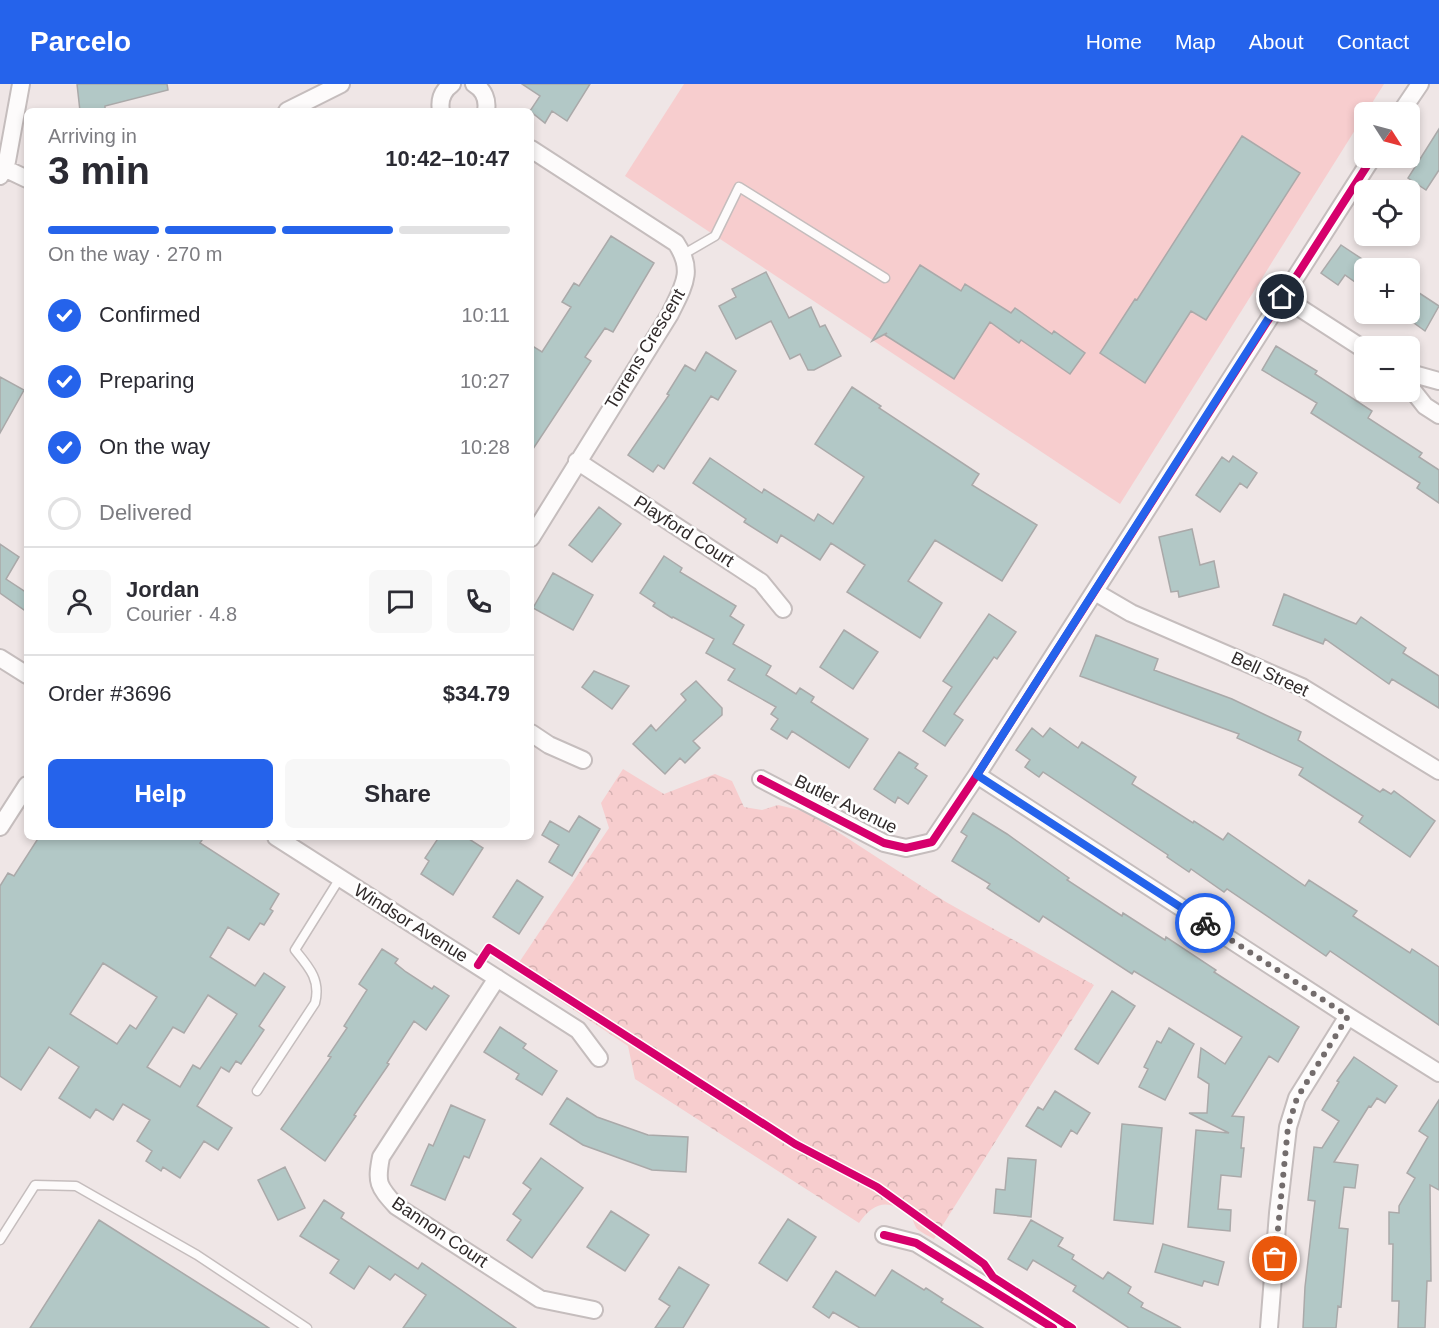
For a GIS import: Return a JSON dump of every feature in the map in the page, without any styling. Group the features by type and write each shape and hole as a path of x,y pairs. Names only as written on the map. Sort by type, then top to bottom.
{"street":[{"path":"21,84 2,172 24,178"},
{"path":"293,108 340,84"},
{"path":"1408,102 1420,84"},
{"path":"477,85 484,93 486,108"},
{"path":"441,108 443,86"},
{"path":"534,151 676,243 684,254"},
{"name":"Butler Avenue","path":"762,779 884,843 906,848 932,842 1095,592 1366,168"},
{"name":"Torrens Crescent","path":"534,533 670,314 683,287 687,270 684,254"},
{"path":"1282,297 1354,343"},
{"path":"1420,376 1439,381"},
{"path":"1420,400 1439,415"},
{"name":"Playford Court","path":"577,461 761,582 783,609"},
{"name":"Bell Street","path":"1095,592 1131,613 1302,687 1439,771"},
{"path":"0,658 24,673"},
{"path":"534,735 549,745 583,760"},
{"path":"977,775 1439,1073"},
{"path":"0,827 24,789"},
{"name":"Windsor Avenue","path":"281,840 578,1030 599,1058"},
{"name":"Bannon Court","path":"496,978 381,1157 377,1177 383,1192 396,1206 540,1299 594,1310"},
{"path":"1269,1328 1278,1213 1288,1127 1297,1098 1348,1016"},
{"path":"884,1235 916,1243 1053,1328"}],"lane":[{"path":"684,254 715,236 739,187 885,278"},
{"path":"257,1091 315,1003 318,991 315,975 295,950 340,878"},
{"path":"0,1240 35,1185 76,1186 197,1255 307,1328"}],"green space":[{"path":"684,84 1384,84 1373,102 1354,102 1354,132 1120,504 625,176"},
{"path":"623,769 664,794 715,774 732,781 744,807 762,810 778,805 807,812 946,902 1094,985 934,1239 917,1229 911,1218 903,1211 889,1205 876,1206 859,1223 635,1079 628,1046 514,970 609,828 601,803"}],"building":[{"path":"77,84 167,84 168,90 105,106 105,108 80,108"},
{"path":"522,84 590,84 567,121 552,111 545,123 534,114 534,108 532,108 540,96"},
{"path":"1439,129 1439,170 1426,190 1420,186 1420,180 1408,178 1414,168 1420,168 1420,159"},
{"path":"1242,136 1300,173 1206,320 1191,311 1145,383 1100,353 1135,299 1137,300"},
{"path":"611,236 654,263 613,332 605,328 585,357 591,361 534,447 534,347 542,352 571,307 562,302 574,283 579,286"},
{"path":"1341,245 1360,258 1354,258 1354,281 1345,275 1338,285 1321,273"},
{"path":"920,265 961,291 965,284 1011,313 1015,308 1052,334 1054,331 1085,353 1070,374 1021,340 1019,343 990,322 954,379 885,335 887,333 872,341"},
{"path":"766,272 789,318 811,307 820,327 825,325 841,356 814,370 808,370 800,354 790,359 771,321 736,339 719,306 736,297 732,289"},
{"path":"1420,294 1439,306 1425,331 1415,324 1420,324"},
{"path":"1276,346 1317,371 1315,374 1354,399 1354,402 1358,402 1372,411 1368,418 1422,453 1419,457 1439,470 1439,503 1417,488 1420,483 1311,413 1317,403 1262,370"},
{"path":"706,352 736,371 718,400 711,396 664,469 658,465 653,472 628,455 669,395 667,394 685,365 695,371"},
{"path":"0,377 24,390 0,433"},
{"path":"852,387 881,406 879,408 979,474 972,485 1037,525 1002,581 935,540 908,581 942,603 920,638 847,592 865,565 831,543 820,560 781,535 777,543 744,522 746,519 693,483 710,458 762,493 764,489 814,521 818,514 833,524 864,477 815,444"},
{"path":"1233,456 1257,473 1247,488 1240,483 1220,512 1196,495 1222,457 1229,462"},
{"path":"599,507 621,524 592,562 569,545"},
{"path":"1192,529 1200,565 1214,561 1219,587 1179,597 1178,591 1171,592 1159,537"},
{"path":"0,544 19,557 6,579 24,591 24,610 0,593"},
{"path":"664,556 682,568 680,572 736,606 730,616 744,625 733,644 771,666 766,675 796,694 800,688 814,697 811,702 868,739 849,768 792,731 787,739 771,729 778,719 771,714 776,707 728,680 735,669 706,653 714,639 672,618 653,606 655,603 640,593"},
{"path":"553,573 593,595 573,630 534,609"},
{"path":"1284,594 1356,624 1361,617 1406,648 1403,653 1439,676 1439,708 1392,679 1389,684 1325,639 1323,644 1273,625"},
{"path":"989,614 1016,632 997,659 994,657 954,714 963,720 945,746 923,731 952,687 943,681"},
{"path":"844,630 878,652 853,689 820,667"},
{"path":"1096,635 1158,659 1154,670 1232,699 1301,732 1298,740 1380,792 1383,789 1391,794 1394,791 1435,821 1410,857 1359,822 1363,816 1299,775 1303,768 1237,738 1239,734 1080,676"},
{"path":"594,671 629,686 612,709 582,687"},
{"path":"696,681 722,708 722,715 693,741 700,748 685,763 680,758 665,774 633,744 651,725 656,731 686,700 681,694"},
{"path":"1032,728 1043,737 1050,728 1078,748 1082,742 1136,777 1132,784 1193,823 1194,821 1223,840 1228,833 1305,886 1309,880 1357,911 1353,916 1410,953 1412,949 1439,967 1439,1025 1330,951 1326,956 1227,889 1224,892 1191,869 1189,872 1167,857 1168,855 1043,772 1039,777 1025,767 1030,760 1016,750"},
{"path":"899,752 918,764 915,768 927,776 908,804 898,797 895,803 874,789"},
{"path":"973,813 1069,878 1067,880 1122,916 1123,913 1165,940 1166,937 1216,970 1214,972 1299,1027 1278,1062 1269,1056 1232,1116 1244,1117 1241,1148 1244,1148 1241,1177 1221,1175 1218,1209 1231,1210 1230,1231 1188,1227 1196,1130 1229,1133 1189,1113 1207,1113 1209,1084 1198,1077 1201,1048 1225,1064 1242,1037 1134,971 1132,974 1043,916 1039,922 987,888 990,884 952,861 967,836 961,832"},
{"path":"579,816 600,829 572,876 549,862 559,845 542,835 550,821 569,832"},
{"path":"37,840 202,840 200,843 279,894 270,909 273,911 264,925 260,923 249,940 228,927 210,957 255,986 264,973 285,987 259,1026 264,1030 241,1064 236,1061 229,1072 221,1067 197,1106 232,1128 218,1150 204,1141 180,1178 163,1167 161,1171 146,1161 152,1151 137,1141 150,1120 123,1104 113,1120 96,1109 90,1118 59,1098 79,1067 49,1047 21,1090 0,1076 0,886 8,873 14,876","holes":["103,963 157,997 136,1029 130,1025 117,1044 70,1014","208,995 237,1014 200,1069 193,1065 180,1087 147,1067 173,1027 184,1033"]},
{"path":"437,840 471,840 483,848 453,895 421,874 429,861 425,858"},
{"path":"517,880 543,897 519,934 493,917"},
{"path":"382,949 398,959 395,963 406,972 432,989 434,986 449,996 426,1030 414,1021 387,1063 389,1064 354,1115 356,1116 325,1161 281,1129 331,1057 328,1056 347,1028 344,1026 367,990 359,984"},
{"path":"1112,991 1135,1006 1098,1064 1075,1049"},
{"path":"500,1027 526,1044 523,1048 557,1071 542,1095 516,1079 519,1074 484,1052"},
{"path":"1169,1028 1194,1044 1165,1100 1139,1087 1148,1069 1144,1067 1157,1041 1161,1043"},
{"path":"1354,1057 1397,1086 1385,1103 1377,1098 1371,1107 1369,1106 1334,1162 1358,1165 1355,1188 1344,1187 1339,1228 1348,1229 1341,1307 1338,1306 1336,1328 1303,1328 1305,1287 1315,1201 1308,1200 1314,1147 1322,1148 1339,1121 1322,1110 1339,1082 1337,1081"},
{"path":"1055,1091 1090,1113 1077,1134 1071,1130 1061,1147 1026,1126 1038,1107 1043,1110"},
{"path":"567,1098 597,1117 648,1135 688,1137 686,1172 652,1170 583,1145 550,1124"},
{"path":"1439,1100 1439,1190 1430,1185 1431,1281 1427,1281 1425,1328 1398,1328 1399,1301 1392,1301 1393,1244 1389,1244 1389,1212 1399,1213 1399,1206 1415,1178 1407,1173 1428,1137 1419,1131"},
{"path":"451,1105 485,1120 469,1158 464,1156 445,1200 411,1185 429,1144 433,1146"},
{"path":"1122,1124 1162,1128 1153,1224 1114,1220"},
{"path":"541,1158 583,1188 532,1258 507,1240 521,1220 513,1214 531,1189 523,1183"},
{"path":"1008,1158 1036,1160 1031,1217 994,1213 996,1189 1005,1190"},
{"path":"285,1167 305,1208 278,1220 258,1180"},
{"path":"324,1200 344,1213 341,1218 418,1269 422,1263 516,1328 403,1328 426,1295 395,1274 390,1280 369,1266 354,1289 330,1273 339,1260 300,1236"},
{"path":"611,1211 649,1235 625,1271 587,1247"},
{"path":"788,1219 816,1237 787,1281 759,1263"},
{"path":"99,1220 269,1328 30,1328"},
{"path":"1031,1220 1063,1238 1058,1246 1074,1255 1072,1259 1103,1279 1108,1272 1131,1287 1128,1293 1143,1303 1141,1307 1181,1328 1129,1328 1073,1291 1076,1286 1033,1260 1027,1270 1008,1259"},
{"path":"1163,1244 1224,1262 1218,1285 1204,1281 1202,1286 1155,1272"},
{"path":"679,1267 709,1285 683,1328 655,1328 670,1306 659,1299"},
{"path":"892,1270 924,1290 926,1288 943,1299 941,1302 983,1328 860,1328 833,1312 829,1318 813,1307 836,1271 875,1296"}],"cycle path":[{"path":"761,779 884,843 906,848 932,842 1366,168"},
{"path":"478,965 489,948 795,1144 877,1187 984,1264 993,1277 1072,1328"},
{"path":"884,1235 916,1243 1053,1328"}],"way so far":[{"path":"1205,923 1348,1016 1297,1098 1288,1127 1281,1178 1275,1259"}],"route":[{"path":"1205,923 977,775 1282,297"}]}
